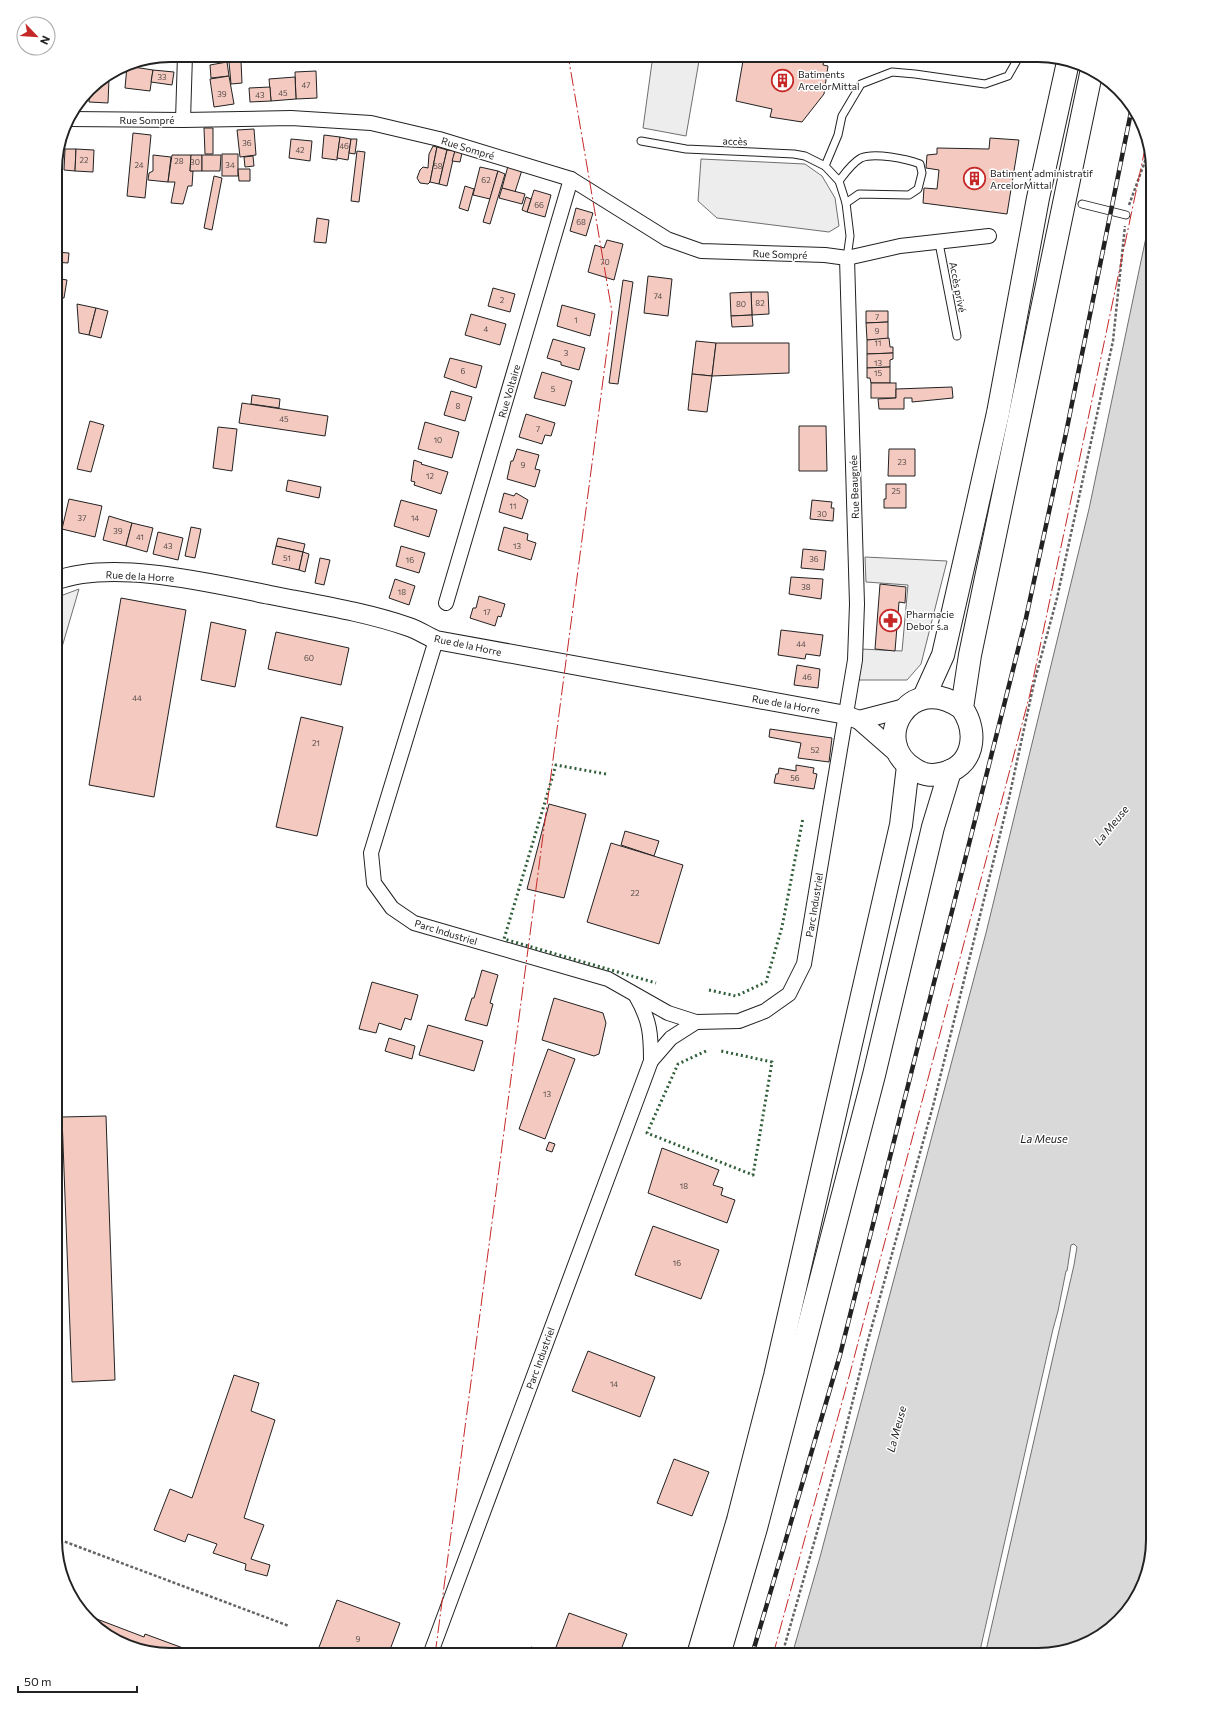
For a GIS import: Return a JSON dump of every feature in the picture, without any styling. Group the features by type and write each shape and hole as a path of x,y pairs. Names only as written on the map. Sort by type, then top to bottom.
{"highway":[{"path":"924,697 943,655 998,414 1038,198 1067,66"},
{"path":"962,708 972,648 1091,76"},
{"path":"938,696 951,700 962,708 969,718 972,730 972,743 968,754 960,764 950,771 939,775 928,775 918,772 904,761 894,742 895,728 899,717 905,708 924,697 938,696"},
{"path":"700,1648 776,1376 901,825 904,761"},
{"path":"721,1648 756,1528 795,1379 874,1075 935,820 950,771"}],"street":[{"path":"181,120 185,62"},
{"name":"Rue Sompré","path":"75,118 181,120 290,118 371,123 439,139 571,179 667,238 701,251 825,255 847,258"},
{"name":"Rue Voltaire","path":"446,603 571,179"},
{"path":"847,258 900,246 939,243 989,236"},
{"name":"Rue Beaugnée","path":"847,258 857,604 852,717"},
{"name":"Rue de la Horre","path":"62,578 70,575 115,573 165,575 330,607 409,627 436,640 852,717"},
{"name":"Parc Industriel","path":"436,640 371,853 374,883 392,908 414,923 608,979 668,1013 696,1022 739,1021 765,1011 789,994 804,964 852,717"},
{"path":"852,717 905,708"},
{"path":"852,717 904,761"},
{"name":"Parc Industriel","path":"433,1648 650,1061 651,1031 646,1012 635,994"},
{"name":"Parc Industriel","path":"650,1061 671,1038 696,1022"}],"lane":[{"path":"847,258 850,236 846,203 840,182 826,166 838,135 842,116 861,84 892,72 985,84 1008,76 1016,62"},
{"name":"accès","path":"641,141 686,149 794,154 826,166"},
{"path":"840,182 849,168 860,159 870,156 910,160 920,164 922,173 918,189 909,195 859,194 846,203"},
{"path":"1082,204 1126,215"},
{"name":"Accès privé","path":"939,243 956,336"}],"path":[{"path":"784,1648 841,1448 867,1344 885,1287 933,1106 1007,805 1034,683 1057,598 1113,341 1126,215 1145,161"},
{"path":"62,1541 289,1626"}],"shaded area":[{"path":"652,62 699,62 686,136 643,128"},
{"path":"701,159 805,164 822,176 835,198 839,226 829,232 717,218 698,201"},
{"path":"865,557 947,561 921,664 907,680 859,680 861,649 902,651 908,585 866,582"},
{"path":"79,589 62,647 62,595"}],"water":[{"name":"La Meuse","path":"1146,237 1146,1540 1142,1568 1138,1581 1124,1606 1104,1626 1079,1640 1052,1647 987,1648 1074,1265 1077,1247 1074,1244 1071,1245 1067,1271 981,1648 794,1648 820,1557 986,933 1089,509"}],"building":[{"path":"227,62 229,76 211,78 210,65"},
{"path":"229,62 241,62 242,83 231,84"},
{"name":"Batiments ArcelorMittal","path":"743,62 824,62 823,65 828,66 824,94 802,122 770,117 772,109 736,101"},
{"path":"137,68 153,70 150,91 125,88 127,71"},
{"path":"153,70 174,72 172,85 151,82"},
{"path":"316,71 317,98 296,99 295,72"},
{"path":"229,76 234,104 214,107 210,79"},
{"path":"295,77 296,99 271,101 269,79"},
{"path":"109,81 108,103 89,102 89,99"},
{"path":"270,87 271,101 250,102 249,88"},
{"path":"204,128 213,128 213,154 205,154"},
{"path":"254,129 256,155 240,157 237,130"},
{"path":"133,133 151,135 145,198 127,196"},
{"path":"324,135 340,137 337,160 322,158"},
{"path":"340,137 351,139 348,160 337,158"},
{"name":"Batiment administratif ArcelorMittal","path":"990,138 1019,140 1007,214 923,203 924,188 937,189 939,170 926,168 927,155 937,154 937,148 989,149"},
{"path":"291,139 312,141 310,161 289,158"},
{"path":"351,139 357,139 355,154 349,153"},
{"path":"433,146 437,147 430,182 428,184 420,183 417,178 423,167 428,168 429,154"},
{"path":"437,147 447,150 439,184 430,182"},
{"path":"65,149 76,149 75,171 64,170"},
{"path":"76,149 94,150 93,172 75,171"},
{"path":"447,150 455,151 447,186 439,184"},
{"path":"357,151 365,152 359,202 351,201"},
{"path":"455,151 462,153 460,162 452,161"},
{"path":"222,154 238,154 238,176 222,176"},
{"path":"153,155 171,157 168,182 148,180 149,173 153,171"},
{"path":"172,155 191,155 190,171 193,171 192,186 188,186 183,204 171,203 175,182 168,182"},
{"path":"191,155 202,155 202,171 190,171"},
{"path":"202,155 221,155 220,171 202,171"},
{"path":"253,156 254,166 245,167 244,157"},
{"path":"508,166 522,170 515,192 502,188"},
{"path":"480,167 498,171 490,199 473,195"},
{"path":"238,169 250,169 250,181 239,181"},
{"path":"498,171 505,174 490,224 483,222"},
{"path":"214,176 222,178 212,230 204,228"},
{"path":"465,186 474,189 468,211 459,208"},
{"path":"502,188 525,194 522,204 499,198"},
{"path":"534,190 551,195 545,217 527,212"},
{"path":"526,197 531,199 527,212 522,210"},
{"path":"576,208 593,213 586,236 570,231"},
{"path":"317,218 329,220 326,243 314,242"},
{"path":"607,240 623,244 614,280 588,272 595,245 604,248"},
{"path":"62,252 69,253 68,263 62,263"},
{"path":"648,276 672,279 668,316 644,313"},
{"path":"62,279 67,280 64,298 62,298"},
{"path":"623,280 633,282 618,384 609,383"},
{"path":"493,288 515,294 510,312 488,306"},
{"path":"751,292 768,292 769,314 752,315"},
{"path":"751,292 752,315 731,316 730,293"},
{"path":"77,304 96,308 89,335 79,333"},
{"path":"562,305 595,314 590,336 557,326"},
{"path":"96,308 108,311 101,338 89,335"},
{"path":"866,311 888,311 888,322 866,323"},
{"path":"471,314 506,324 500,345 465,335"},
{"path":"752,315 753,326 732,327 731,316"},
{"path":"888,322 888,339 867,340 866,323"},
{"path":"889,338 890,347 893,347 893,353 867,354 867,340"},
{"path":"553,339 585,348 579,370 561,365 561,362 547,358"},
{"path":"696,341 716,343 712,376 692,374"},
{"path":"716,343 789,343 789,373 712,376"},
{"path":"893,353 893,359 890,360 890,367 867,368 867,354"},
{"path":"450,358 482,366 476,388 444,377"},
{"path":"890,367 890,383 871,383 870,378 867,378 867,368"},
{"path":"542,372 572,381 565,406 534,398"},
{"path":"692,374 712,376 707,412 688,410"},
{"path":"871,383 896,383 896,398 871,398"},
{"path":"952,387 953,398 912,402 912,398 904,398 904,409 879,409 878,399 896,398 896,389"},
{"path":"451,391 472,397 465,421 444,415"},
{"path":"252,395 280,399 279,408 251,404"},
{"path":"242,403 328,416 325,436 239,423"},
{"path":"526,414 555,423 551,436 545,435 542,444 519,437"},
{"path":"90,421 104,425 91,472 77,469"},
{"path":"425,422 459,432 452,458 418,449"},
{"path":"799,426 826,426 827,471 799,471"},
{"path":"218,427 237,429 232,471 213,468"},
{"path":"517,449 539,455 535,469 540,470 535,487 507,479 511,461 513,461"},
{"path":"889,449 915,449 915,476 888,476"},
{"path":"414,460 422,463 421,464 448,472 441,494 414,485 415,482 411,481"},
{"path":"288,480 321,487 319,498 286,491"},
{"path":"886,484 906,484 906,508 884,508 884,499 886,499"},
{"path":"504,493 514,496 516,493 528,500 522,519 499,512"},
{"path":"69,499 102,506 95,537 62,529"},
{"path":"401,500 437,510 429,537 394,526"},
{"path":"812,500 832,502 831,508 834,508 833,521 810,519"},
{"path":"109,516 132,523 126,546 103,540"},
{"path":"132,523 153,528 147,552 126,546"},
{"path":"191,527 201,529 195,558 185,556"},
{"path":"504,527 528,534 527,540 536,543 531,560 498,550"},
{"path":"158,532 183,538 178,560 153,554"},
{"path":"278,538 305,544 303,552 276,546"},
{"path":"276,546 303,552 299,570 272,564"},
{"path":"401,546 425,553 419,573 396,566"},
{"path":"803,549 826,551 824,570 801,568"},
{"path":"303,552 309,554 305,572 299,570"},
{"path":"320,558 330,560 324,585 315,583"},
{"path":"791,577 823,579 821,599 789,594"},
{"path":"395,579 415,586 409,605 389,598"},
{"path":"880,584 906,587 905,603 899,602 895,651 875,649"},
{"path":"479,596 505,604 501,617 498,616 495,626 470,618 473,608 476,608"},
{"path":"121,598 186,610 154,797 89,785"},
{"path":"211,622 246,630 235,687 201,680"},
{"path":"781,630 823,635 820,656 806,654 805,659 778,655"},
{"path":"276,632 349,648 341,685 268,669"},
{"path":"797,665 820,669 818,688 794,685"},
{"path":"301,717 343,727 317,836 276,827"},
{"path":"770,729 832,738 829,762 798,758 801,743 769,737"},
{"path":"796,765 814,768 813,773 817,774 814,789 774,783 779,768 796,771"},
{"path":"549,804 586,814 564,898 527,889"},
{"path":"625,831 659,841 654,856 621,845"},
{"path":"611,843 683,865 659,944 587,922"},
{"path":"482,970 498,975 490,1003 493,1004 487,1026 465,1020 472,998 474,998"},
{"path":"372,982 418,995 411,1020 405,1018 401,1030 379,1023 376,1033 359,1029"},
{"path":"554,998 603,1013 606,1023 599,1054 594,1056 542,1040"},
{"path":"428,1025 483,1041 474,1071 419,1055"},
{"path":"389,1038 415,1046 412,1059 385,1051"},
{"path":"548,1049 575,1059 545,1139 519,1129"},
{"path":"106,1116 115,1380 72,1382 62,1117"},
{"path":"549,1142 555,1144 552,1152 546,1150"},
{"path":"662,1148 719,1170 713,1185 723,1188 721,1195 735,1200 727,1223 648,1193"},
{"path":"653,1226 719,1250 701,1299 635,1275"},
{"path":"588,1351 655,1377 640,1417 572,1391"},
{"path":"234,1375 259,1383 251,1411 275,1420 244,1518 264,1525 251,1559 270,1565 267,1576 245,1570 246,1564 213,1553 217,1544 188,1534 185,1542 154,1530 170,1489 192,1498"},
{"path":"674,1459 709,1472 692,1516 657,1503"},
{"path":"337,1600 400,1623 391,1648 319,1648"},
{"path":"569,1613 627,1634 622,1648 556,1648"},
{"path":"97,1619 144,1637 145,1634 183,1648 163,1648 136,1642 122,1637 104,1626"}],"railway":[{"path":"754,1648 840,1355 1026,618 1066,433 1130,115"}],"hedge":[{"path":"606,774 556,765 504,939 656,983"},
{"path":"709,990 736,996 766,982 782,927 803,818"},
{"path":"706,1051 678,1064 647,1133 753,1175 772,1062 721,1051"}],"power":[{"path":"436,1648 612,312 569,62"},
{"path":"775,1648 850,1373 1030,694 1144,152"}],"place":[{"name":"Batiments ArcelorMittal","path":"783,80"},
{"name":"Batiment administratif ArcelorMittal","path":"975,179"},
{"name":"Pharmacie Debor s.a","path":"891,620"}]}
